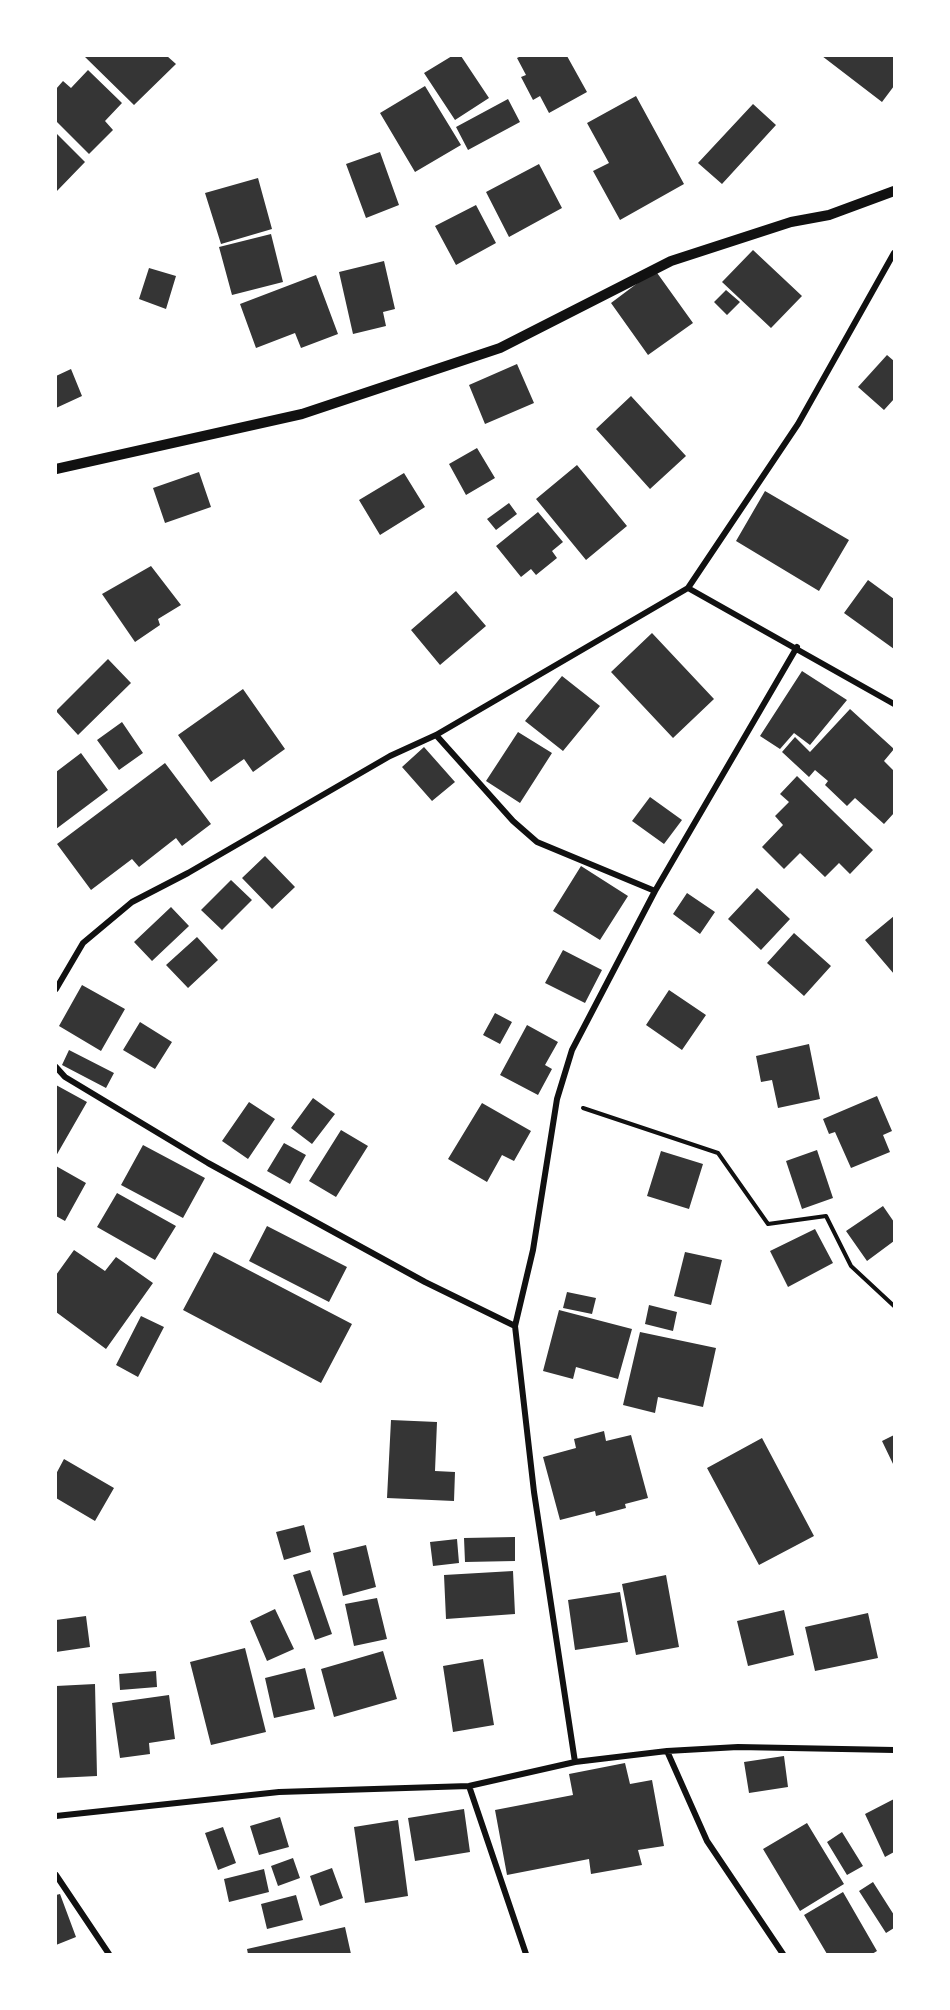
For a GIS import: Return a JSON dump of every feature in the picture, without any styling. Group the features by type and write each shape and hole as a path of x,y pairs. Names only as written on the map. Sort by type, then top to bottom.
{"street":[{"path":"56,469 313,411 500,348 671,261 791,222 829,215 894,191"},
{"path":"56,989 83,944 132,902 188,873 390,756 436,735 688,588 798,424 894,253"},
{"path":"688,588 797,647 894,704"},
{"path":"575,1762 533,1481 515,1326 533,1250 557,1099 572,1050 655,891 797,647"},
{"path":"436,735 513,821 537,842 655,891"},
{"path":"56,1068 65,1077 208,1163 424,1282 515,1326"},
{"path":"56,1816 279,1792 469,1786 575,1762 667,1752 738,1747 894,1750"},
{"path":"667,1752 707,1841 783,1954"},
{"path":"469,1786 526,1954"},
{"path":"56,1875 109,1954"}],"path":[{"path":"557,1099 718,1153 768,1224 826,1216 851,1266 894,1306"}],"building":[{"path":"84,56 167,56 176,64 134,105"},
{"path":"452,56 461,56 489,98 455,120 424,73"},
{"path":"521,56 567,56 587,92 549,113 540,96 533,100 521,77 526,75 517,58"},
{"path":"822,56 894,56 894,86 882,102"},
{"path":"88,70 122,103 105,121 113,130 89,154 56,121 56,89 63,81 71,88"},
{"path":"425,86 461,145 415,172 380,113"},
{"path":"636,96 684,184 620,220 593,171 609,163 587,123"},
{"path":"508,99 520,122 468,150 456,127"},
{"path":"753,104 776,125 722,184 698,163"},
{"path":"56,133 85,162 56,192"},
{"path":"380,152 399,205 366,218 346,164"},
{"path":"539,164 562,208 509,237 486,192"},
{"path":"258,178 272,229 221,244 205,193"},
{"path":"476,205 496,243 456,265 435,226"},
{"path":"271,234 283,282 232,295 219,247"},
{"path":"753,250 802,296 771,328 722,282"},
{"path":"384,261 395,309 383,312 386,326 353,334 339,272"},
{"path":"149,268 176,276 166,309 139,299"},
{"path":"655,270 693,323 648,355 611,303"},
{"path":"316,275 338,334 301,348 295,333 256,348 240,304"},
{"path":"726,290 740,302 727,315 714,302"},
{"path":"887,355 894,361 894,399 884,410 858,387"},
{"path":"517,364 534,403 485,424 469,385"},
{"path":"71,369 82,396 56,408 56,376"},
{"path":"631,396 686,456 650,489 596,429"},
{"path":"477,448 495,478 466,495 449,464"},
{"path":"577,465 627,526 586,560 536,499"},
{"path":"199,472 211,507 165,523 153,488"},
{"path":"404,473 425,507 380,535 359,500"},
{"path":"765,491 849,540 819,591 736,541"},
{"path":"509,503 517,514 496,530 487,519"},
{"path":"538,512 563,542 552,551 557,558 536,575 531,569 521,577 496,546"},
{"path":"151,566 181,605 158,619 160,625 135,642 102,594"},
{"path":"868,580 894,599 894,649 844,613"},
{"path":"456,591 486,626 440,665 411,630"},
{"path":"652,633 714,699 673,738 611,672"},
{"path":"108,659 131,683 78,735 56,711"},
{"path":"802,671 847,700 810,745 794,733 780,749 760,736"},
{"path":"562,676 600,706 563,751 525,721"},
{"path":"243,689 285,749 253,772 244,759 211,782 178,735"},
{"path":"850,709 894,749 884,761 894,771 894,813 884,824 855,798 847,806 825,785 828,781 815,770 809,777 782,752 795,737 810,752"},
{"path":"122,722 143,753 119,770 97,740"},
{"path":"518,732 552,753 520,803 486,781"},
{"path":"424,747 455,782 432,801 402,767"},
{"path":"81,753 108,790 56,829 56,772"},
{"path":"165,763 211,824 182,846 176,838 139,867 132,859 91,890 57,844"},
{"path":"797,776 873,850 850,874 839,863 825,877 800,853 784,869 762,847 783,825 775,816 789,802 780,794"},
{"path":"650,797 682,820 664,844 632,821"},
{"path":"265,856 295,887 272,909 242,878"},
{"path":"581,866 628,896 600,940 553,911"},
{"path":"231,880 252,900 222,930 201,910"},
{"path":"757,888 790,919 761,950 728,919"},
{"path":"687,893 715,912 700,934 673,914"},
{"path":"171,907 189,926 152,961 134,942"},
{"path":"894,916 894,974 865,940"},
{"path":"794,933 831,966 804,996 767,963"},
{"path":"197,937 218,960 188,988 166,965"},
{"path":"563,950 602,970 585,1003 545,983"},
{"path":"82,985 125,1009 101,1051 59,1026"},
{"path":"669,990 706,1015 682,1050 646,1025"},
{"path":"495,1013 512,1022 500,1044 483,1035"},
{"path":"140,1022 172,1042 155,1069 123,1050"},
{"path":"527,1025 558,1042 545,1065 552,1069 538,1095 500,1075"},
{"path":"809,1044 820,1099 778,1108 772,1080 761,1082 756,1056"},
{"path":"69,1050 114,1073 106,1088 62,1065"},
{"path":"56,1085 87,1102 56,1156"},
{"path":"877,1096 892,1131 883,1135 890,1152 851,1168 835,1132 829,1134 823,1119"},
{"path":"313,1098 335,1114 312,1144 291,1128"},
{"path":"249,1102 275,1119 248,1159 222,1141"},
{"path":"482,1103 531,1131 514,1161 502,1155 487,1182 448,1159"},
{"path":"341,1130 368,1146 336,1197 309,1181"},
{"path":"284,1143 306,1155 290,1184 267,1171"},
{"path":"143,1145 205,1178 183,1218 121,1185"},
{"path":"817,1150 833,1198 802,1209 786,1161"},
{"path":"661,1151 703,1164 689,1209 647,1196"},
{"path":"56,1166 86,1183 65,1221 56,1216"},
{"path":"117,1193 176,1226 155,1260 97,1227"},
{"path":"883,1206 894,1222 894,1241 867,1261 846,1231"},
{"path":"267,1226 347,1267 329,1302 249,1261"},
{"path":"815,1229 833,1263 788,1287 770,1251"},
{"path":"74,1250 105,1271 116,1257 153,1283 106,1349 56,1312 56,1275"},
{"path":"214,1252 352,1324 321,1383 183,1310"},
{"path":"685,1252 722,1260 711,1305 674,1296"},
{"path":"567,1292 596,1298 592,1314 563,1308"},
{"path":"649,1305 677,1312 673,1331 645,1324"},
{"path":"559,1310 632,1329 618,1379 576,1367 573,1379 543,1371"},
{"path":"141,1316 164,1327 138,1377 116,1365"},
{"path":"640,1332 716,1348 703,1407 658,1397 655,1413 623,1405"},
{"path":"391,1420 437,1422 435,1471 455,1472 454,1501 387,1498"},
{"path":"604,1431 606,1441 631,1435 648,1498 625,1504 626,1508 596,1516 595,1511 560,1520 543,1457 576,1448 574,1439"},
{"path":"894,1435 894,1466 882,1441"},
{"path":"762,1438 814,1536 759,1565 707,1468"},
{"path":"64,1459 114,1488 95,1521 56,1498 56,1474"},
{"path":"304,1525 311,1552 284,1560 276,1532"},
{"path":"515,1537 515,1561 465,1562 464,1538"},
{"path":"457,1539 459,1563 433,1566 430,1542"},
{"path":"366,1545 376,1587 343,1596 333,1553"},
{"path":"310,1570 332,1634 315,1640 293,1575"},
{"path":"513,1571 515,1614 446,1619 444,1575"},
{"path":"666,1575 679,1647 636,1655 622,1584"},
{"path":"620,1592 628,1642 575,1650 568,1600"},
{"path":"377,1598 387,1639 354,1646 345,1604"},
{"path":"275,1609 294,1649 267,1661 250,1621"},
{"path":"784,1610 794,1655 748,1666 737,1621"},
{"path":"868,1613 878,1658 815,1671 805,1627"},
{"path":"86,1616 90,1647 56,1652 56,1620"},
{"path":"245,1648 266,1732 211,1745 190,1662"},
{"path":"383,1651 397,1699 334,1717 321,1669"},
{"path":"483,1659 494,1725 453,1732 443,1666"},
{"path":"305,1668 315,1709 274,1718 265,1678"},
{"path":"156,1671 157,1687 120,1690 119,1674"},
{"path":"95,1684 97,1776 56,1778 56,1686"},
{"path":"169,1695 175,1739 149,1743 150,1754 120,1758 112,1703"},
{"path":"784,1756 788,1787 749,1793 744,1762"},
{"path":"625,1763 630,1784 652,1780 664,1846 638,1850 642,1865 591,1874 589,1859 507,1875 495,1810 573,1795 569,1774"},
{"path":"894,1799 894,1852 885,1857 865,1814"},
{"path":"464,1809 470,1852 415,1861 408,1818"},
{"path":"280,1817 289,1847 259,1855 250,1826"},
{"path":"398,1820 408,1896 365,1903 354,1827"},
{"path":"807,1823 844,1884 800,1911 763,1849"},
{"path":"223,1827 236,1863 218,1870 205,1833"},
{"path":"842,1832 863,1866 847,1875 827,1842"},
{"path":"293,1858 300,1878 278,1886 271,1866"},
{"path":"332,1868 343,1898 320,1906 310,1876"},
{"path":"264,1869 269,1892 229,1902 224,1879"},
{"path":"873,1882 894,1915 894,1928 886,1933 859,1891"},
{"path":"843,1892 877,1951 872,1954 827,1954 804,1915"},
{"path":"60,1894 76,1937 56,1945 56,1895"},
{"path":"296,1895 303,1920 267,1929 261,1904"},
{"path":"345,1927 351,1954 248,1954 247,1949"}]}
